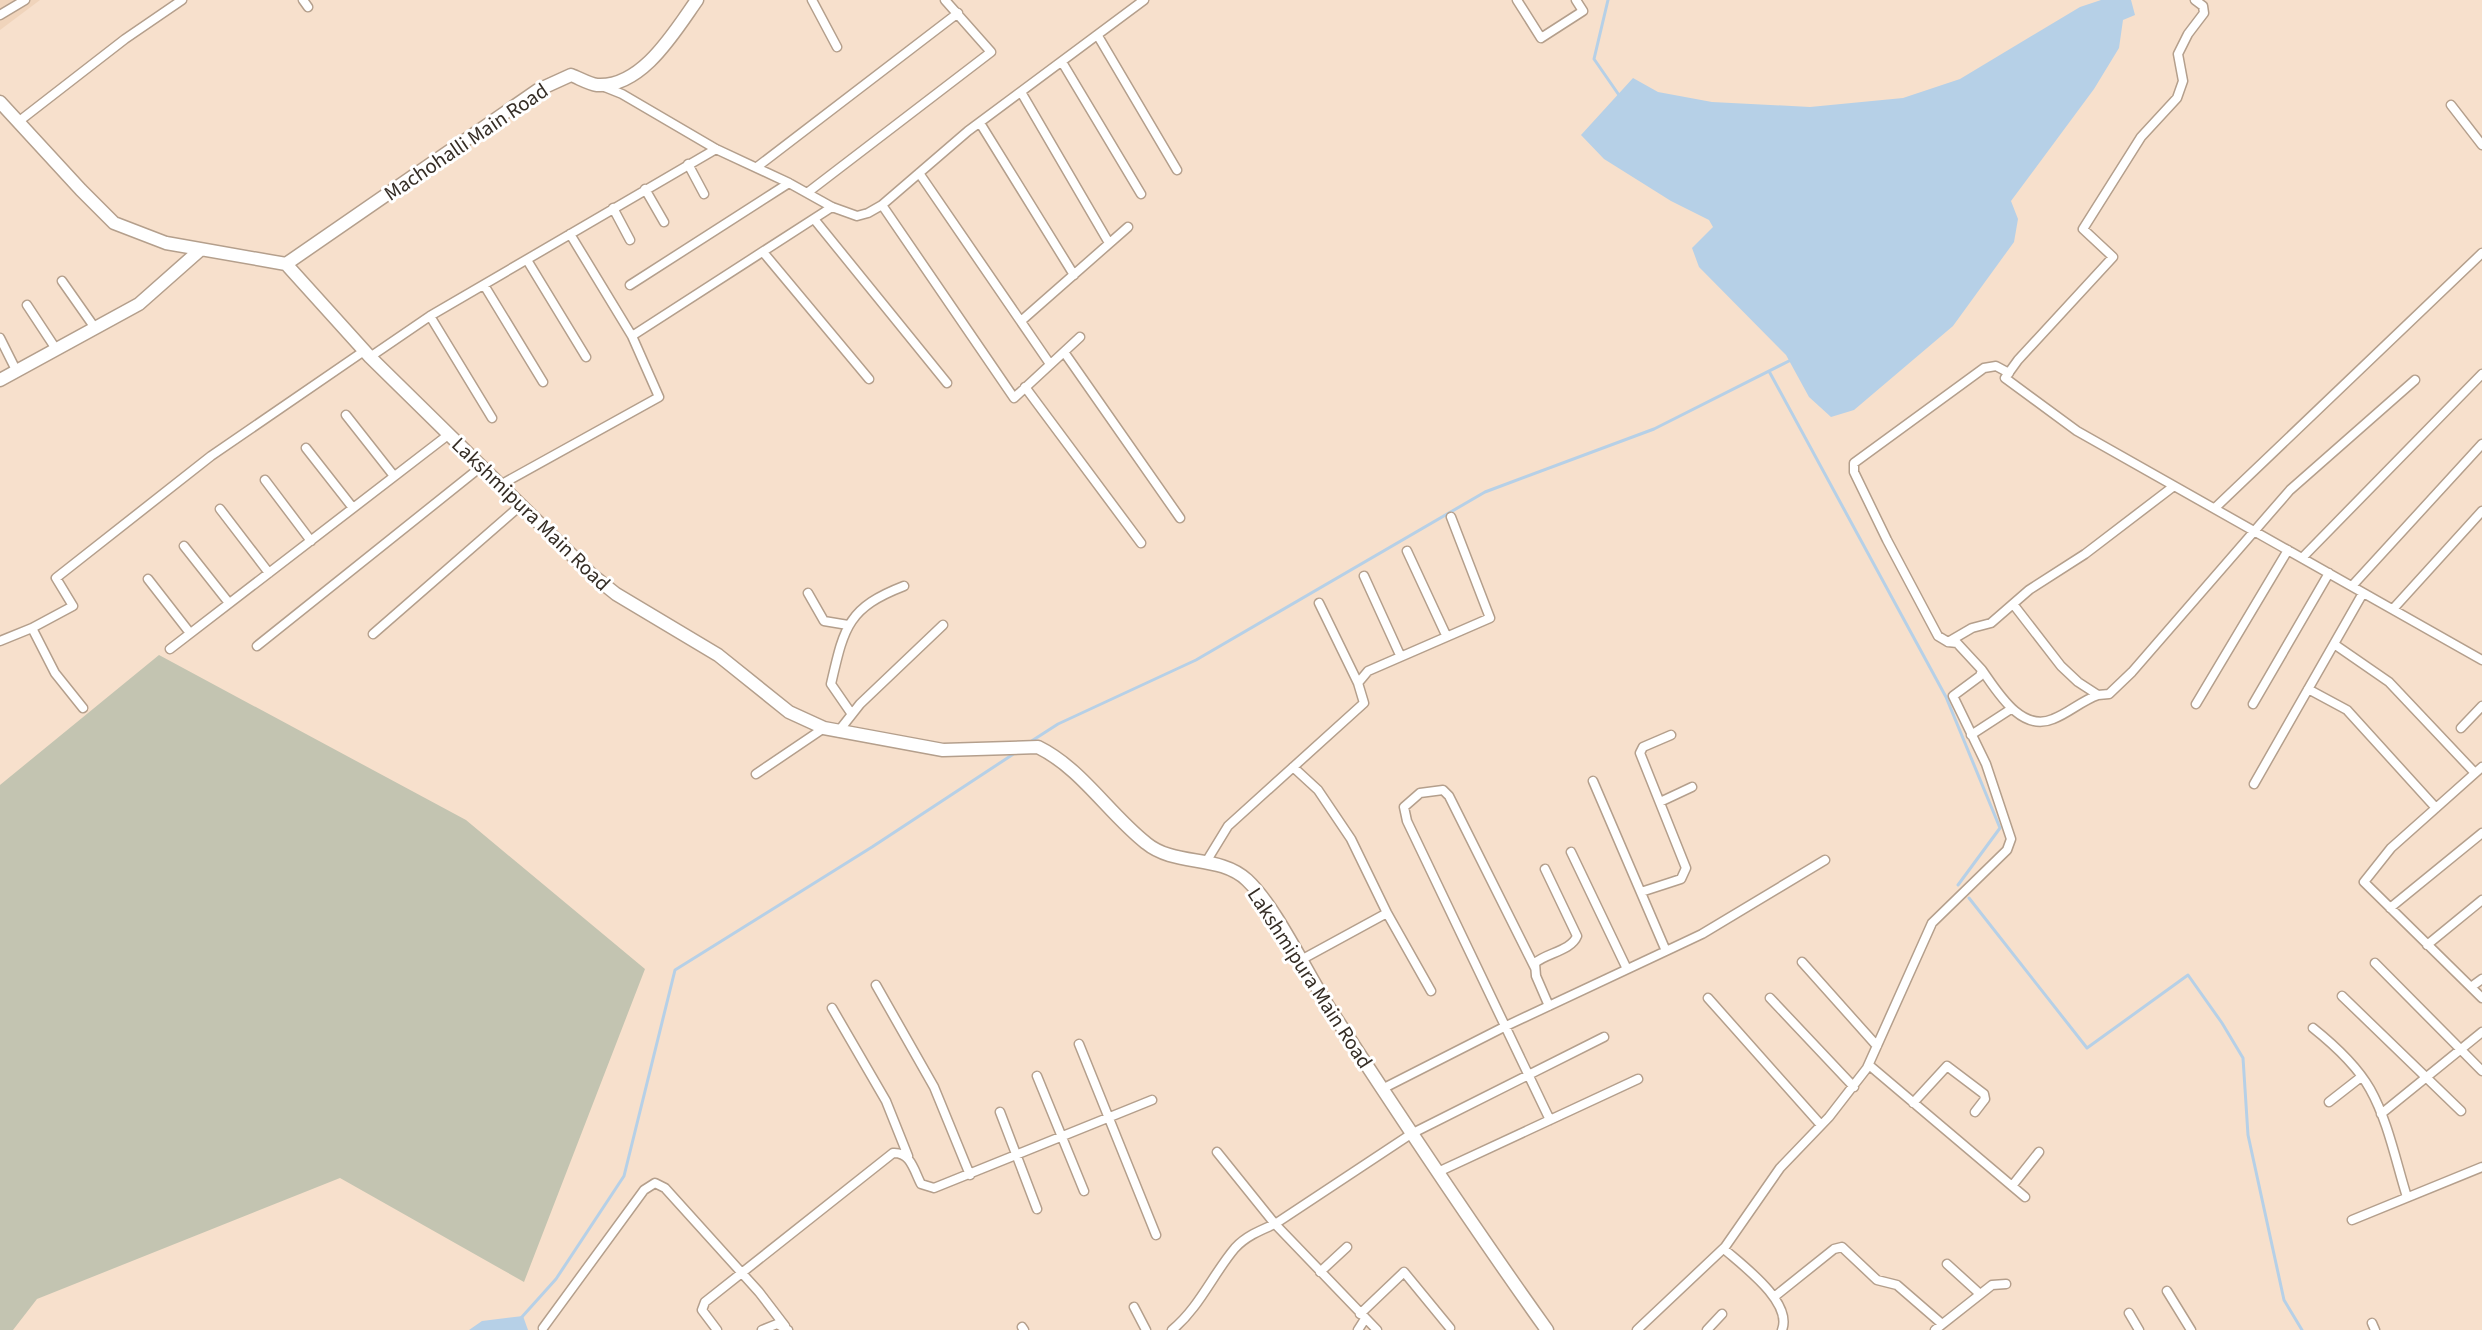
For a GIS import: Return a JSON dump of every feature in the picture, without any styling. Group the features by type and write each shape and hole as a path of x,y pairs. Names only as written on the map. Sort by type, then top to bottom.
{"main road":[{"path":"597,85 617,81 643,69 697,0"},
{"name":"Machohalli Main Road","path":"286,264 538,90 571,75 597,85"},
{"path":"0,102 114,223 166,243 199,251 261,258 286,264"},
{"path":"0,380 139,304 199,251"},
{"name":"Lakshmipura Main Road","path":"286,264 305,282 367,354 448,435 502,484 591,574 616,594 718,655 789,712 838,732 943,750 1038,747 1050,753 1072,772 1146,844 1164,855 1206,862 1234,871 1247,880 1269,908 1299,960 1411,1134 1547,1330"}],"street":[{"path":"0,15 25,0"},
{"path":"18,122 125,39 182,0"},
{"path":"812,0 837,47"},
{"path":"807,193 991,52 945,0"},
{"path":"597,85 622,94 716,149 789,183 831,207 857,216 882,205 980,123 1144,0"},
{"path":"1517,0 1541,38 1583,11 1576,0"},
{"path":"2194,0 2203,6 2204,13 2188,34 2178,54 2183,81 2177,98 2141,137 2083,229 2113,257 2005,378 2077,431 2482,660"},
{"path":"757,167 958,13"},
{"path":"1098,36 1178,170"},
{"path":"1062,62 1141,194"},
{"path":"1022,92 1109,243"},
{"path":"2451,105 2482,145"},
{"path":"980,123 1074,275"},
{"path":"0,641 32,628 73,606 56,578 211,456 367,354 716,149"},
{"path":"688,164 704,194"},
{"path":"919,173 1050,364"},
{"path":"630,285 789,183"},
{"path":"645,189 664,222"},
{"path":"882,205 1014,398 1080,338"},
{"path":"632,336 831,207"},
{"path":"613,208 630,240"},
{"path":"814,219 947,384"},
{"path":"1021,321 1128,227"},
{"path":"502,484 659,397 632,336 570,234"},
{"path":"763,252 869,379"},
{"path":"2215,508 2482,253"},
{"path":"527,260 586,357"},
{"path":"62,281 95,328"},
{"path":"484,285 543,382"},
{"path":"27,305 56,349"},
{"path":"430,316 492,418"},
{"path":"0,338 16,370"},
{"path":"1064,352 1180,518"},
{"path":"2009,373 1996,366 1984,368 1854,463 1854,472 1938,636 1948,642 1957,643 1982,670 2011,709 2032,721 2042,722 2050,721 2079,702 2098,695 2109,694 2132,672 2290,490 2415,380"},
{"path":"2302,558 2482,374"},
{"path":"1025,387 1142,543"},
{"path":"346,415 394,476"},
{"path":"170,649 448,435"},
{"path":"2352,586 2482,444"},
{"path":"306,448 353,508"},
{"path":"257,645 482,466"},
{"path":"265,480 311,541"},
{"path":"1948,642 1972,628 1991,623 2029,590 2085,554 2174,486"},
{"path":"373,634 521,505"},
{"path":"220,509 269,573"},
{"path":"2393,609 2482,511"},
{"path":"1358,683 1368,672 1400,655 1490,618 1451,518"},
{"path":"184,546 229,603"},
{"path":"2196,704 2289,550"},
{"path":"1407,551 1446,635"},
{"path":"2253,704 2329,573"},
{"path":"1364,576 1400,655"},
{"path":"148,579 190,633"},
{"path":"851,713 831,684 848,625 860,609 876,597 904,586"},
{"path":"2254,784 2363,592"},
{"path":"808,593 824,621 848,625"},
{"path":"1206,862 1228,826 1364,703 1358,683 1318,603"},
{"path":"2013,604 2061,666 2078,682 2098,695"},
{"path":"838,732 851,713 943,625"},
{"path":"32,628 55,673 83,708"},
{"path":"2334,644 2389,682 2479,770 2391,848 2364,882 2482,998"},
{"path":"1637,1330 1724,1249 1780,1168 1854,1087 1869,1065 1932,923 2007,850 2011,839 1986,764 1953,696 1980,676 1982,670"},
{"path":"2308,689 2348,710 2436,808"},
{"path":"2461,728 2482,706"},
{"path":"1971,735 2011,709"},
{"path":"756,774 824,728"},
{"path":"1641,892 1681,879 1686,868 1640,749 1671,735"},
{"path":"1293,767 1318,790 1351,839 1387,913 1431,991"},
{"path":"1593,780 1666,951"},
{"path":"1660,802 1692,787"},
{"path":"1549,1006 1535,968 1449,796 1443,790 1420,793 1404,807 1407,821 1550,1120"},
{"path":"2390,908 2482,833"},
{"path":"1571,852 1627,969"},
{"path":"1382,1089 1504,1027 1702,934 1824,860"},
{"path":"1535,968 1535,963 1542,957 1568,946 1577,936 1545,869"},
{"path":"2427,945 2482,900"},
{"path":"1299,960 1387,913"},
{"path":"1802,962 1877,1046"},
{"path":"2375,963 2482,1071"},
{"path":"2471,987 2482,979"},
{"path":"876,985 934,1087 970,1175"},
{"path":"2342,996 2460,1111"},
{"path":"1708,998 1821,1125"},
{"path":"1770,998 1854,1087"},
{"path":"832,1008 886,1101 908,1156 926,1188 940,1187 1152,1100"},
{"path":"2313,1028 2370,1088 2381,1114 2407,1197"},
{"path":"2381,1114 2482,1032"},
{"path":"1172,1330 1195,1305 1236,1246 1253,1233 1275,1224 1411,1134 1604,1037"},
{"path":"1079,1044 1156,1235"},
{"path":"1869,1065 2025,1197"},
{"path":"1913,1103 1947,1066 1952,1067 1984,1094 1985,1099 1975,1112"},
{"path":"1036,1077 1084,1191"},
{"path":"2329,1102 2361,1077"},
{"path":"1437,1172 1638,1079"},
{"path":"999,1112 1037,1209"},
{"path":"1217,1152 1275,1224 1377,1330"},
{"path":"2012,1186 2039,1152"},
{"path":"717,1330 702,1310 701,1305 879,1163 893,1153 908,1156"},
{"path":"2352,1220 2482,1167"},
{"path":"543,1328 644,1190 655,1183 665,1188 787,1328"},
{"path":"1320,1272 1347,1247"},
{"path":"1774,1297 1834,1249 1842,1247 1877,1280 1898,1285 1938,1327 1992,1285 2006,1284"},
{"path":"1724,1249 1774,1297 1784,1320 1782,1330"},
{"path":"1947,1264 1980,1294"},
{"path":"1358,1330 1362,1317 1404,1272 1450,1328"},
{"path":"2167,1291 2191,1330"},
{"path":"1134,1307 1146,1330"},
{"path":"2129,1313 2139,1330"},
{"path":"1707,1330 1722,1314"},
{"path":"762,1330 777,1324 787,1328"}],"shaded area":[{"path":"0,0 40,0 0,30"}],"green space":[{"path":"159,655 466,820 645,969 524,1282 340,1178 37,1299 13,1330 0,1330 0,785"}],"water":[{"path":"2101,0 2131,0 2135,15 2123,20 2119,48 2094,89 2011,201 2018,219 2014,242 1953,326 1854,410 1831,417 1809,397 1786,355 1699,267 1692,248 1713,227 1709,220 1671,201 1604,159 1581,135 1633,78 1658,92 1712,102 1810,107 1903,98 1960,79 2080,7"},
{"path":"523,1316 528,1330 469,1330 482,1321"}],"waterway":[{"path":"1608,0 1594,59 1621,98"},
{"path":"1030,742 1058,724 1196,660 1485,492 1654,429 1791,360"},
{"path":"1770,373 1946,697 2000,828 1958,885"},
{"path":"521,1318 556,1279 624,1176 675,970 872,847 1015,753"},
{"path":"1969,898 2087,1048 2188,975 2222,1023 2243,1058 2248,1135 2284,1300 2302,1330"}]}
